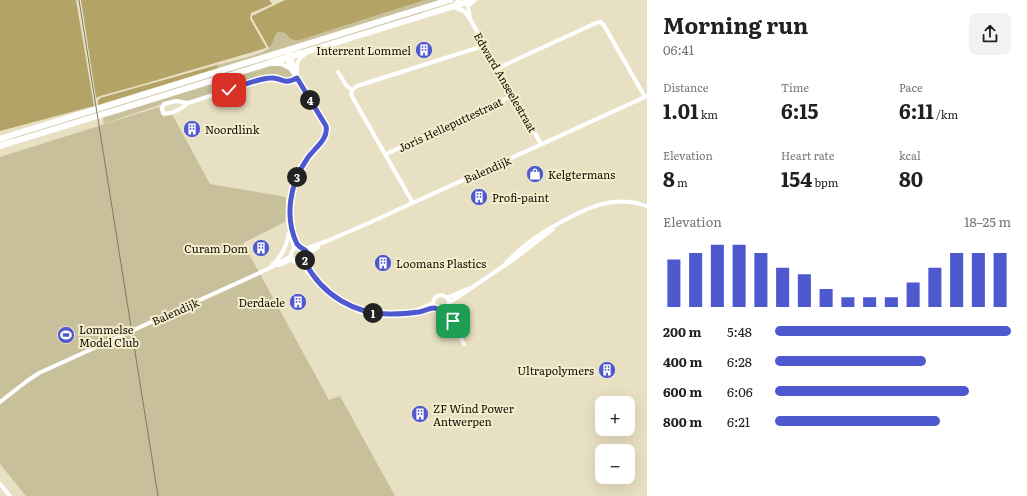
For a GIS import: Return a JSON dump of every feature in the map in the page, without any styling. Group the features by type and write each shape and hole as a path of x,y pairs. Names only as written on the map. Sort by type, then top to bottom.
{"highway":[{"path":"0,146 260,58 450,0"},
{"path":"246,63 318,48 475,0"},
{"path":"0,139 97,113 265,64 339,35"}],"street":[{"path":"453,7 459,0"},
{"name":"Edward Anseelestraat","path":"470,19 468,6 475,0"},
{"name":"Edward Anseelestraat","path":"453,7 464,11 470,19 541,144"},
{"path":"498,68 601,22 646,97"},
{"path":"413,203 353,98 351,94 352,90 357,86 480,47 485,44"},
{"path":"297,78 297,65 299,59 318,48"},
{"path":"289,55 297,78"},
{"path":"268,269 281,255 286,244 290,230 291,198 298,176 306,160 324,138 326,132 324,122 291,69 289,55"},
{"path":"265,64 282,64 291,69"},
{"path":"338,72 346,85 352,90"},
{"path":"188,103 176,101 164,104 162,108 165,114 170,113 178,110 188,103 263,79 274,78 286,82 297,78"},
{"name":"Joris Helleputtestraat","path":"386,154 514,95"},
{"name":"Balendijk","path":"305,249 327,241 413,203 646,97"},
{"path":"442,311 447,308 449,303 517,257 556,225 579,211 606,203 629,202 647,206"},
{"path":"290,223 296,248"},
{"path":"290,230 296,248"},
{"name":"Balendijk","path":"307,254 327,241"},
{"path":"296,248 305,249 307,254 302,262"},
{"path":"296,248 292,252 292,258 296,262 302,262"},
{"name":"Balendijk","path":"0,402 39,373 292,258"},
{"path":"302,262 306,272 335,298 358,309 380,314 412,312 434,306 442,311 456,329"},
{"path":"447,298 473,286"},
{"path":"434,306 435,298 440,295 445,296 449,303"},
{"path":"447,308 464,344"},
{"path":"0,484 10,496"}],"shaded area":[{"path":"0,0 76,0 94,106 0,131"},
{"path":"81,0 269,0 272,4 251,13 250,19 266,48 96,98"},
{"path":"285,0 425,0 300,40 293,40 285,33 278,32 269,48 252,16"},
{"path":"425,0 439,0 218,68 217,65 265,51 271,46 278,32 285,33 293,40 300,40"},
{"path":"451,3 423,12 419,15 301,52 300,49"},
{"path":"268,59 269,61 13,140 12,137"},
{"path":"217,65 218,68 98,105 100,98"},
{"path":"273,65 282,66 290,72 292,75 291,78 287,80 276,77 267,77 186,102 176,99 104,124 103,118"},
{"path":"159,107 163,117 172,114 210,184 286,197 285,222 243,243 329,400 340,396 395,496 26,496 0,464 0,157"}],"railway":[{"path":"79,0 158,496"}],"place":[{"name":"Interrent Lommel","path":"424,50"},
{"name":"Noordlink","path":"192,129"},
{"name":"Kelgtermans","path":"535,174"},
{"name":"Profi-paint","path":"479,197"},
{"name":"Curam Dom","path":"261,248"},
{"name":"Loomans Plastics","path":"383,263"},
{"name":"Derdaele","path":"298,302"},
{"name":"Lommelse Model Club","path":"66,335"},
{"name":"Ultrapolymers","path":"607,370"},
{"name":"ZF Wind Power Antwerpen","path":"420,414"}],"route":[{"path":"229,90 263,79 274,78 286,82 297,78 326,126 326,135 309,155 300,170 291,198 290,223 295,241 299,247 305,249 307,257 304,261 317,282 335,298 353,307 366,311 380,314 392,314 422,312 435,308 442,311 447,308 453,321"}]}
